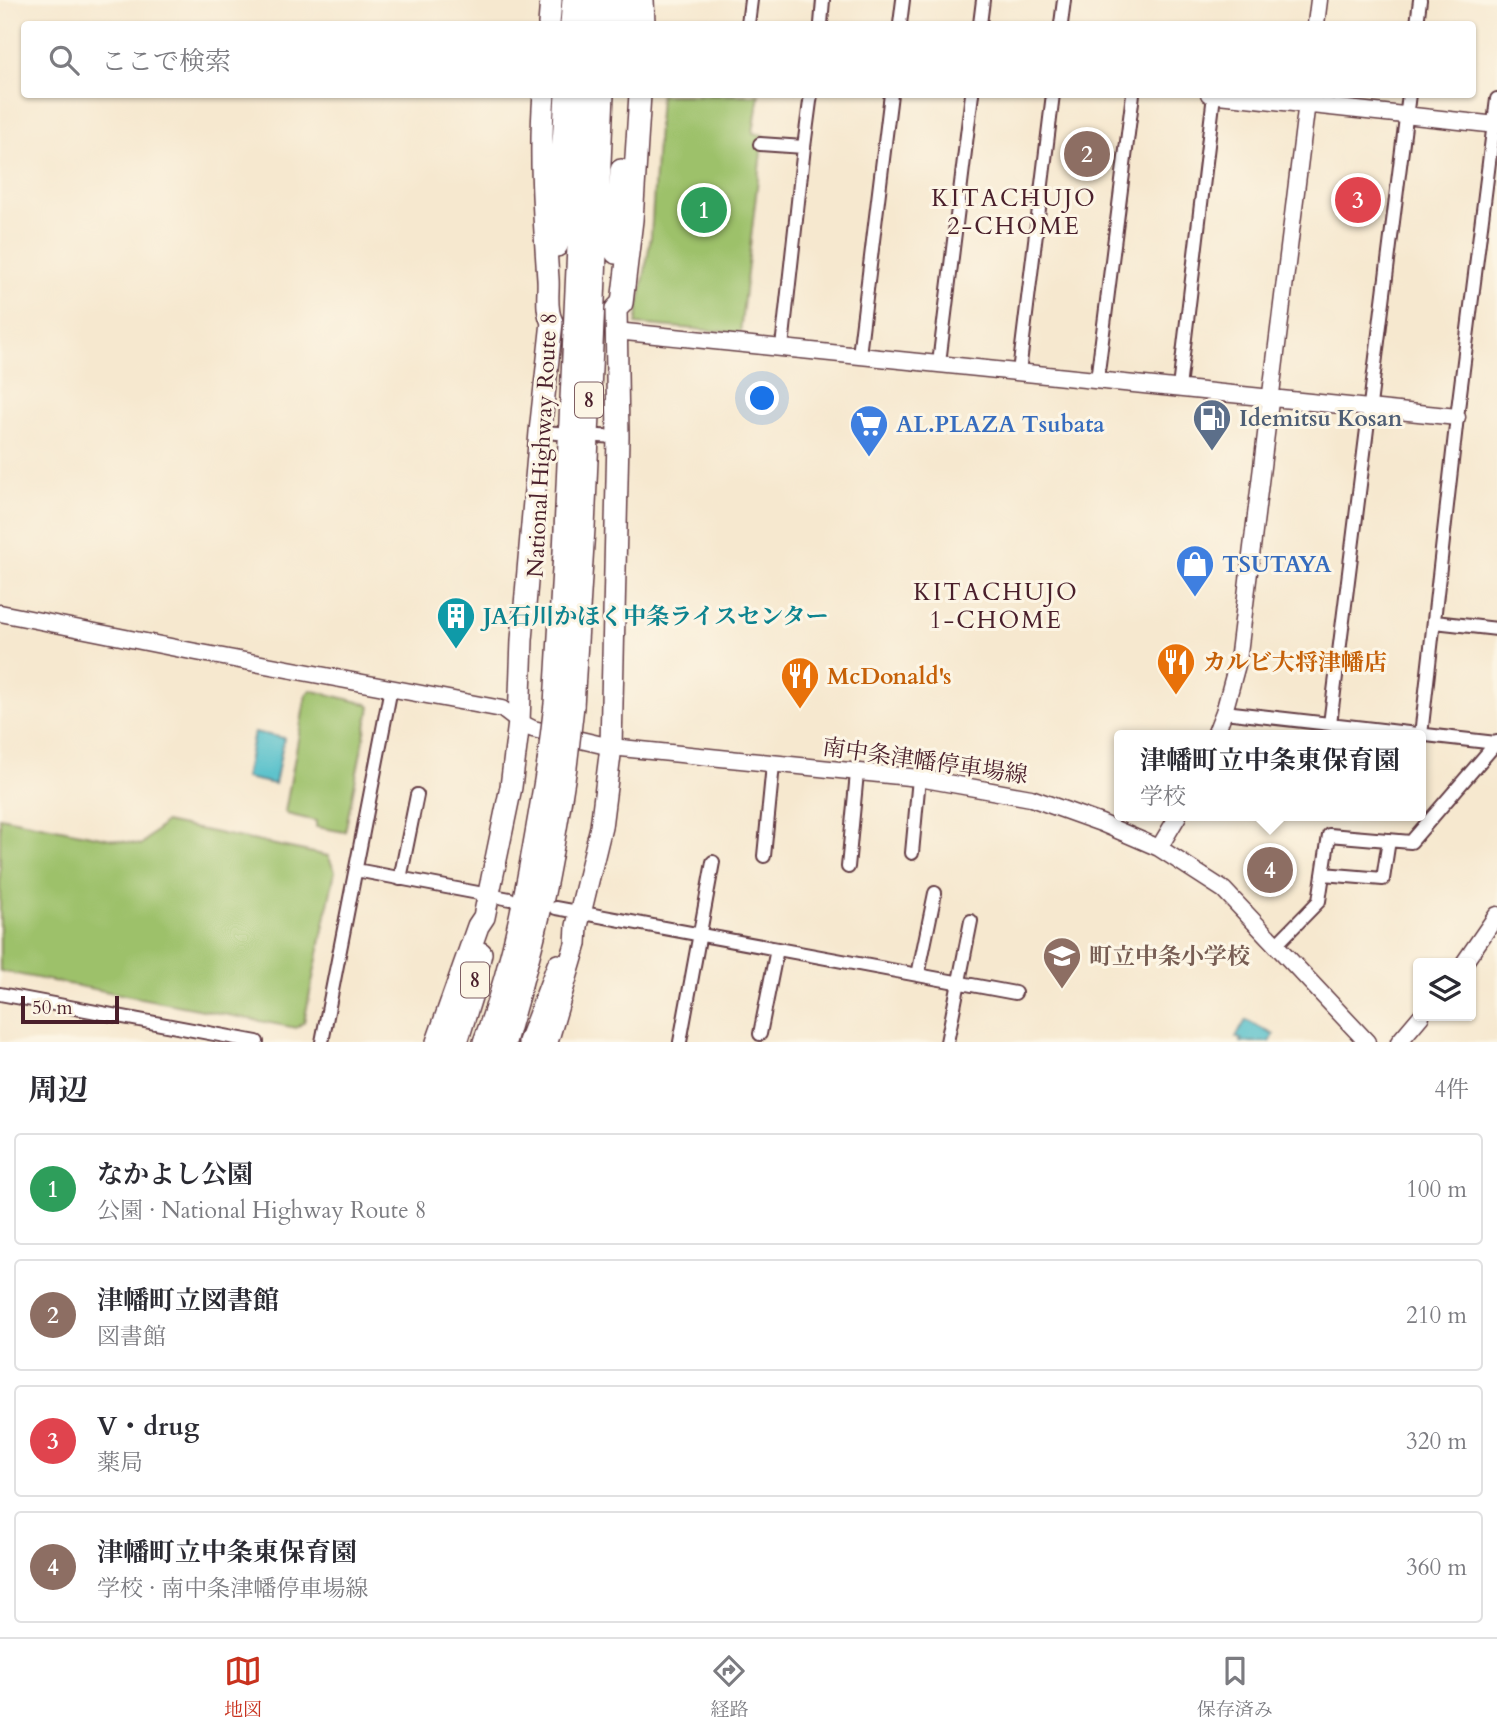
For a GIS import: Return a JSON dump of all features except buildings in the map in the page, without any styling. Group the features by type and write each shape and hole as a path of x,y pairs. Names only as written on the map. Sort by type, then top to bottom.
{"highway":[{"path":"551,0 554,21"},
{"path":"571,21 573,0"},
{"path":"588,21 589,0"},
{"path":"607,21 608,0"},
{"path":"625,0 625,21"},
{"path":"643,0 643,21"},
{"path":"544,98 542,201 549,316 552,321"},
{"path":"438,1042 478,926 484,917 511,787 519,722 522,640 549,433 552,321 566,98"},
{"name":"National Highway Route 8","path":"564,705 564,552 585,98"},
{"name":"National Highway Route 8","path":"505,1042 525,974 554,842 557,765 583,553 603,98"},
{"path":"547,1042 576,944 579,919 601,827 611,747 609,437 625,98"},
{"path":"616,309 622,303 632,220 640,98"},
{"name":"National Highway Route 8","path":"484,1042 506,970 557,765"},
{"name":"8","path":"457,1042 471,998 485,928 484,917"},
{"path":"529,1042 553,976 579,919"}],"street":[{"path":"748,21 751,0"},
{"path":"821,21 823,0"},
{"path":"900,21 903,0"},
{"path":"980,21 983,0"},
{"path":"1061,21 1064,0"},
{"path":"1317,21 1320,0"},
{"path":"1417,21 1420,0"},
{"path":"782,347 810,98"},
{"path":"859,355 891,98"},
{"path":"939,363 972,98"},
{"path":"1019,372 1053,98"},
{"path":"1097,380 1132,98"},
{"path":"1179,388 1214,98"},
{"path":"1270,98 1307,100 1406,116 1495,125"},
{"path":"1330,724 1408,98"},
{"path":"1421,730 1497,99"},
{"path":"1217,730 1238,662 1307,100"},
{"path":"760,144 804,147"},
{"path":"616,331 1458,417"},
{"name":"南中条津幡停車場線","path":"0,612 502,709 533,729 611,747 919,778 1031,798 1101,823 1159,848 1224,890 1367,1042"},
{"path":"1435,622 1497,629"},
{"path":"322,1042 391,688"},
{"path":"1224,712 1379,730"},
{"path":"1426,736 1496,743"},
{"path":"1275,946 1319,901 1329,835 1411,842 1496,743"},
{"path":"764,856 773,765"},
{"path":"848,867 857,773"},
{"path":"912,853 919,778"},
{"path":"400,878 417,795"},
{"path":"1159,848 1175,821"},
{"path":"1323,874 1383,879 1389,840"},
{"path":"680,1042 713,862"},
{"path":"356,870 510,899"},
{"path":"919,975 935,893"},
{"path":"556,908 579,919 701,935 1015,993"},
{"path":"1467,958 1497,915"},
{"path":"947,1042 971,921"},
{"path":"760,1034 777,949"},
{"path":"0,994 217,1038 257,1042"},
{"path":"1399,1042 1417,1021"}],"green space":[{"path":"660,98 759,98 753,133 763,135 740,333 636,324 651,236"},
{"path":"310,690 370,707 345,832 316,827 316,821 285,812 306,695"},
{"path":"0,817 141,845 165,822 328,856 335,871 304,1022 296,1028 0,971"}],"water":[{"path":"254,732 284,738 275,784 245,778"},
{"path":"1246,1020 1274,1035 1270,1042 1241,1042 1242,1040 1236,1037"}],"place":[{"name":"津幡町立図書館","path":"1087,154"},
{"name":"V・drug","path":"1358,200"},
{"name":"なかよし公園","path":"704,210"},
{"name":"Idemitsu Kosan","path":"1212,452"},
{"name":"AL.PLAZA Tsubata","path":"869,458"},
{"name":"TSUTAYA","path":"1195,598"},
{"name":"JA石川かほく中条ライスセンター","path":"456,650"},
{"name":"カルビ大将津幡店","path":"1176,696"},
{"name":"McDonald's","path":"800,710"},
{"name":"津幡町立中条東保育園","path":"1270,870"},
{"name":"町立中条小学校","path":"1062,990"}],"district":[{"name":"KITACHUJO 2-CHOME","path":"1014,212"},
{"name":"KITACHUJO 1-CHOME","path":"996,606"}]}
